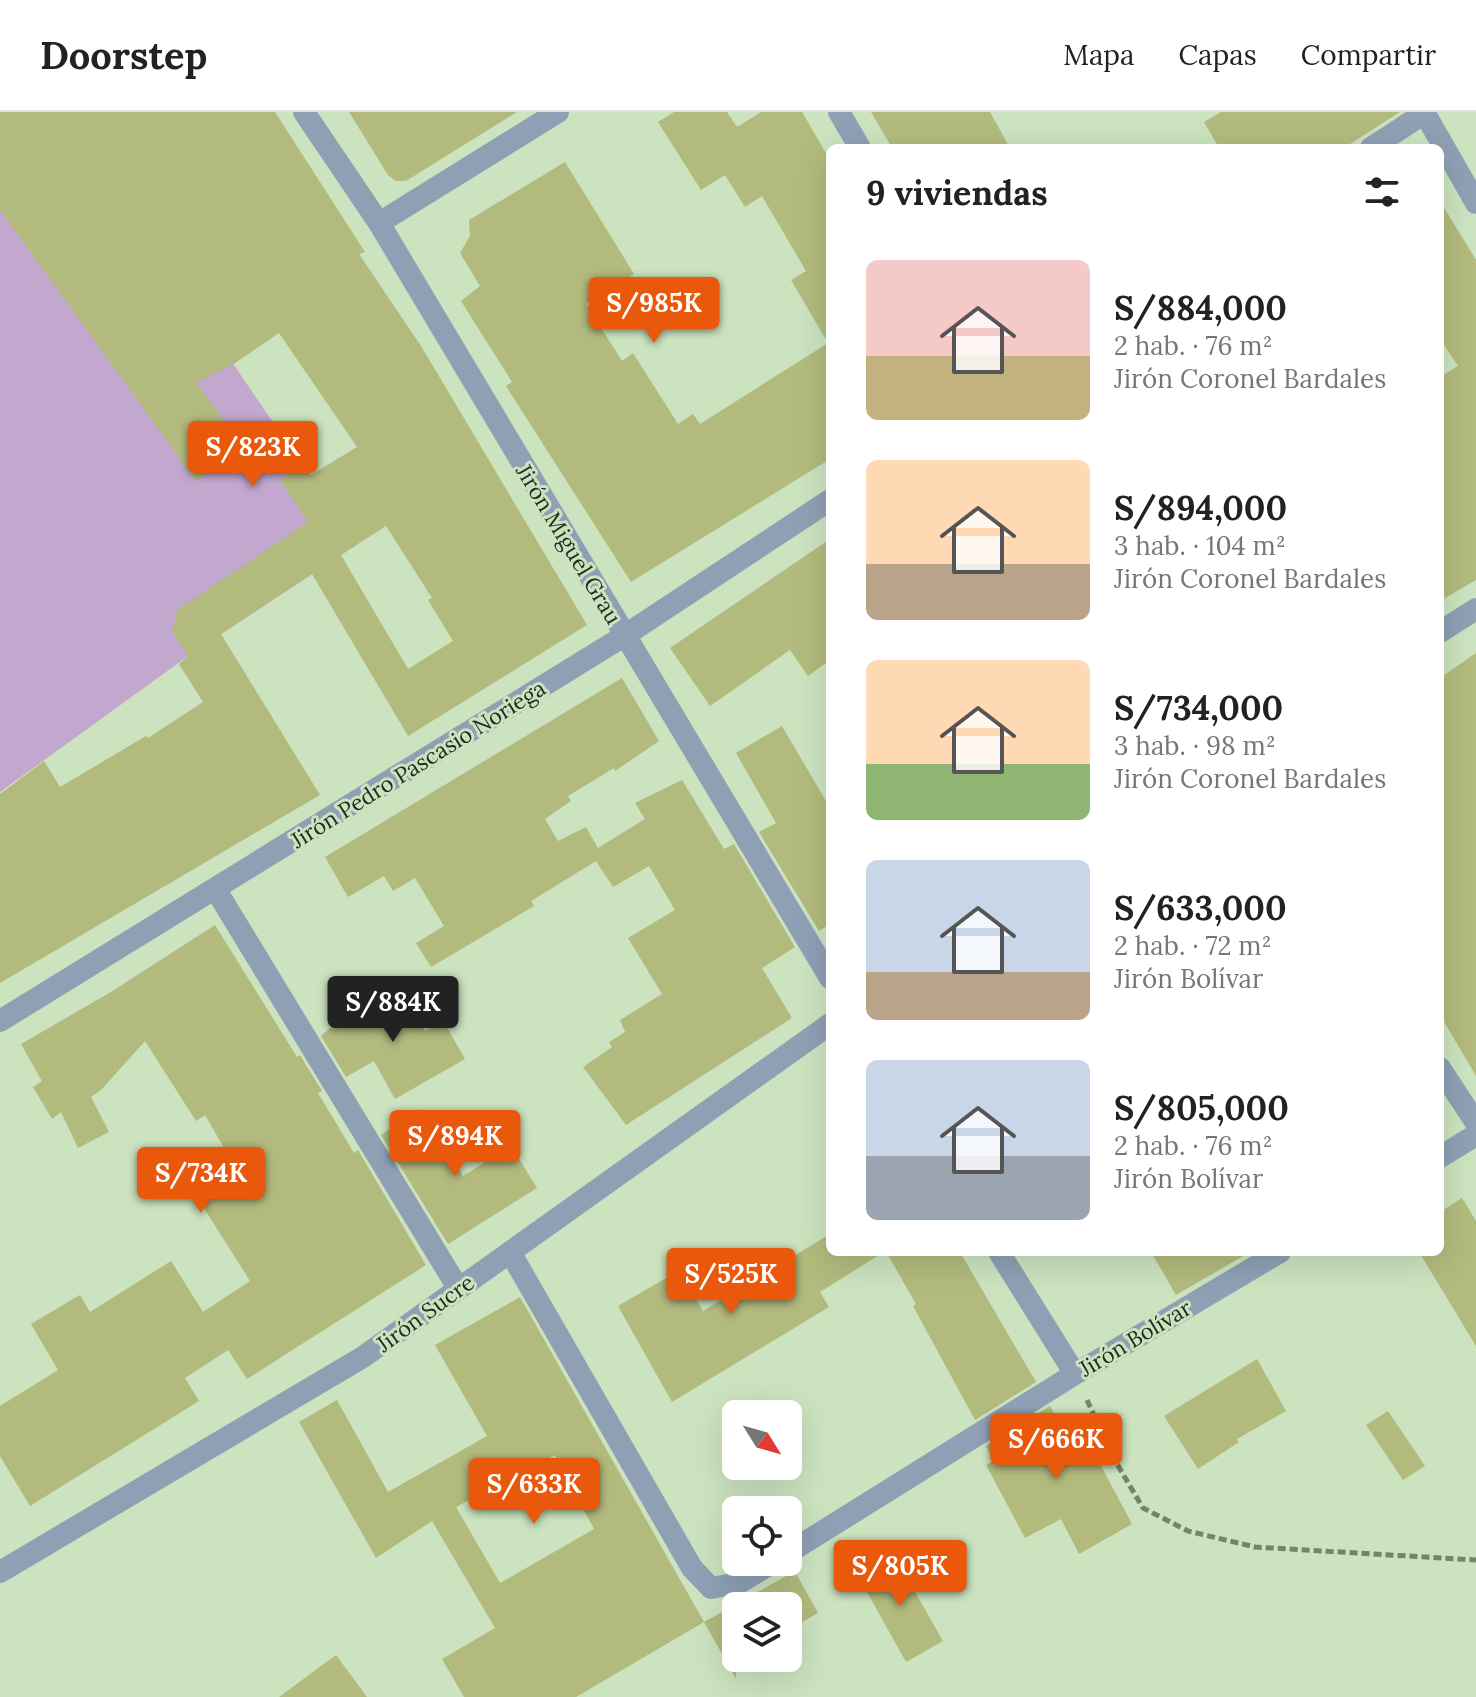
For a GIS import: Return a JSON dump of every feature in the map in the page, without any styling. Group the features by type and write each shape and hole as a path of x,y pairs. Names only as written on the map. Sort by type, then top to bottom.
{"street":[{"name":"Jirón Miguel Grau","path":"304,112 379,223 826,971"},
{"path":"379,223 558,112"},
{"path":"839,112 858,144"},
{"path":"1377,144 1425,112 1443,144"},
{"path":"1444,146 1476,203"},
{"name":"Jirón Pedro Pascasio Noriega","path":"0,1021 624,636 826,503"},
{"path":"1444,629 1476,609"},
{"path":"216,890 458,1288"},
{"name":"Jirón Sucre","path":"0,1572 363,1357 826,1027"},
{"path":"1444,1074 1476,1123"},
{"path":"1444,1155 1476,1135"},
{"path":"510,1252 692,1568 711,1588 739,1583 751,1576"},
{"path":"1001,1256 1075,1374"},
{"name":"Jirón Bolívar","path":"802,1544 1075,1374 1273,1256"}],"path":[{"path":"1075,1374 1114,1459 1143,1508 1188,1531 1255,1547 1476,1560"}],"shaded area":[{"path":"0,112 190,300 356,545 188,656 0,792"}],"building":[{"path":"0,112 275,112 365,252 359,254 421,346 587,625 408,736 312,574 221,634 320,795 0,983 0,794 44,761 60,787 146,736 148,738 203,702 179,664 188,656 172,632 177,610 308,522 280,480 304,464 311,475 357,447 279,333 235,363 196,382 243,447 196,481 0,210","holes":["386,526 432,598 428,600 453,641 408,669 341,555"]},
{"path":"349,112 517,112 406,181 396,181 388,175"},
{"path":"674,112 727,112 737,127 761,112 802,112 826,153 826,340 791,280 806,271 762,196 745,207 725,175 701,190 658,122"},
{"path":"871,112 990,112 1008,144 890,144"},
{"path":"1221,112 1400,112 1350,144 1217,144 1204,122"},
{"path":"565,162 634,274 586,304 622,361 633,353 678,424 693,414 700,424 826,344 826,461 631,582 506,386 512,382 461,301 480,286 460,253 470,236 469,220"},
{"path":"1444,208 1476,260 1476,580 1444,599 1444,375 1458,366 1444,345"},
{"path":"826,542 826,663 808,676 790,650 710,706 670,648"},
{"path":"1476,653 1476,1076 1444,1022 1444,675"},
{"path":"622,678 659,741 615,771 614,768 568,796 571,801 545,819 558,841 586,827 598,848 645,819 635,803 682,780 724,849 734,844 795,947 762,968 792,1018 626,1125 583,1067 612,1047 609,1042 625,1032 620,1020 662,994 628,938 675,910 649,866 613,887 596,861 531,901 534,906 431,967 416,943 444,926 415,878 393,891 384,876 348,897 325,857"},
{"path":"782,726 826,801 826,927 819,931 759,832 776,823 736,753"},
{"path":"215,925 297,1057 300,1055 322,1091 318,1093 354,1153 358,1150 426,1265 247,1379 228,1350 185,1378 199,1401 30,1506 0,1456 0,1406 58,1370 31,1324 80,1295 90,1312 171,1261 203,1312 250,1281 190,1186 231,1160 205,1115 196,1121 145,1041 91,1097 109,1132 78,1148 61,1112 52,1119 33,1087 42,1081 21,1044 111,992"},
{"path":"400,986 425,1031 444,1022 465,1059 395,1099 374,1061 346,1077 321,1036 337,1022"},
{"path":"420,1109 463,1176 511,1146 537,1188 448,1244 381,1135"},
{"path":"1462,1198 1476,1221 1476,1346 1421,1256 1444,1256 1444,1209"},
{"path":"826,1236 826,1256 878,1256 820,1292 829,1307 672,1402 618,1306 680,1270 703,1311"},
{"path":"888,1256 962,1256 1036,1382 975,1420 913,1306 916,1304"},
{"path":"1153,1256 1243,1256 1176,1295"},
{"path":"520,1297 704,1622 576,1697 464,1697 442,1659 495,1628 432,1521 376,1558 299,1422 337,1400 388,1492 487,1436 435,1345","holes":["555,1455 594,1529 500,1583 456,1507"]},
{"path":"1257,1359 1286,1411 1237,1439 1239,1442 1198,1469 1164,1416"},
{"path":"1050,1406 1060,1425 1075,1417 1132,1524 1079,1554 1061,1519 1025,1538 986,1465 993,1461 986,1446"},
{"path":"1388,1411 1425,1466 1403,1480 1366,1425"},
{"path":"893,1553 943,1641 906,1662 857,1574"},
{"path":"786,1576 798,1576 818,1613 802,1622 802,1592 758,1592"},
{"path":"722,1612 722,1654 704,1622"},
{"path":"336,1655 367,1697 279,1697"}]}
